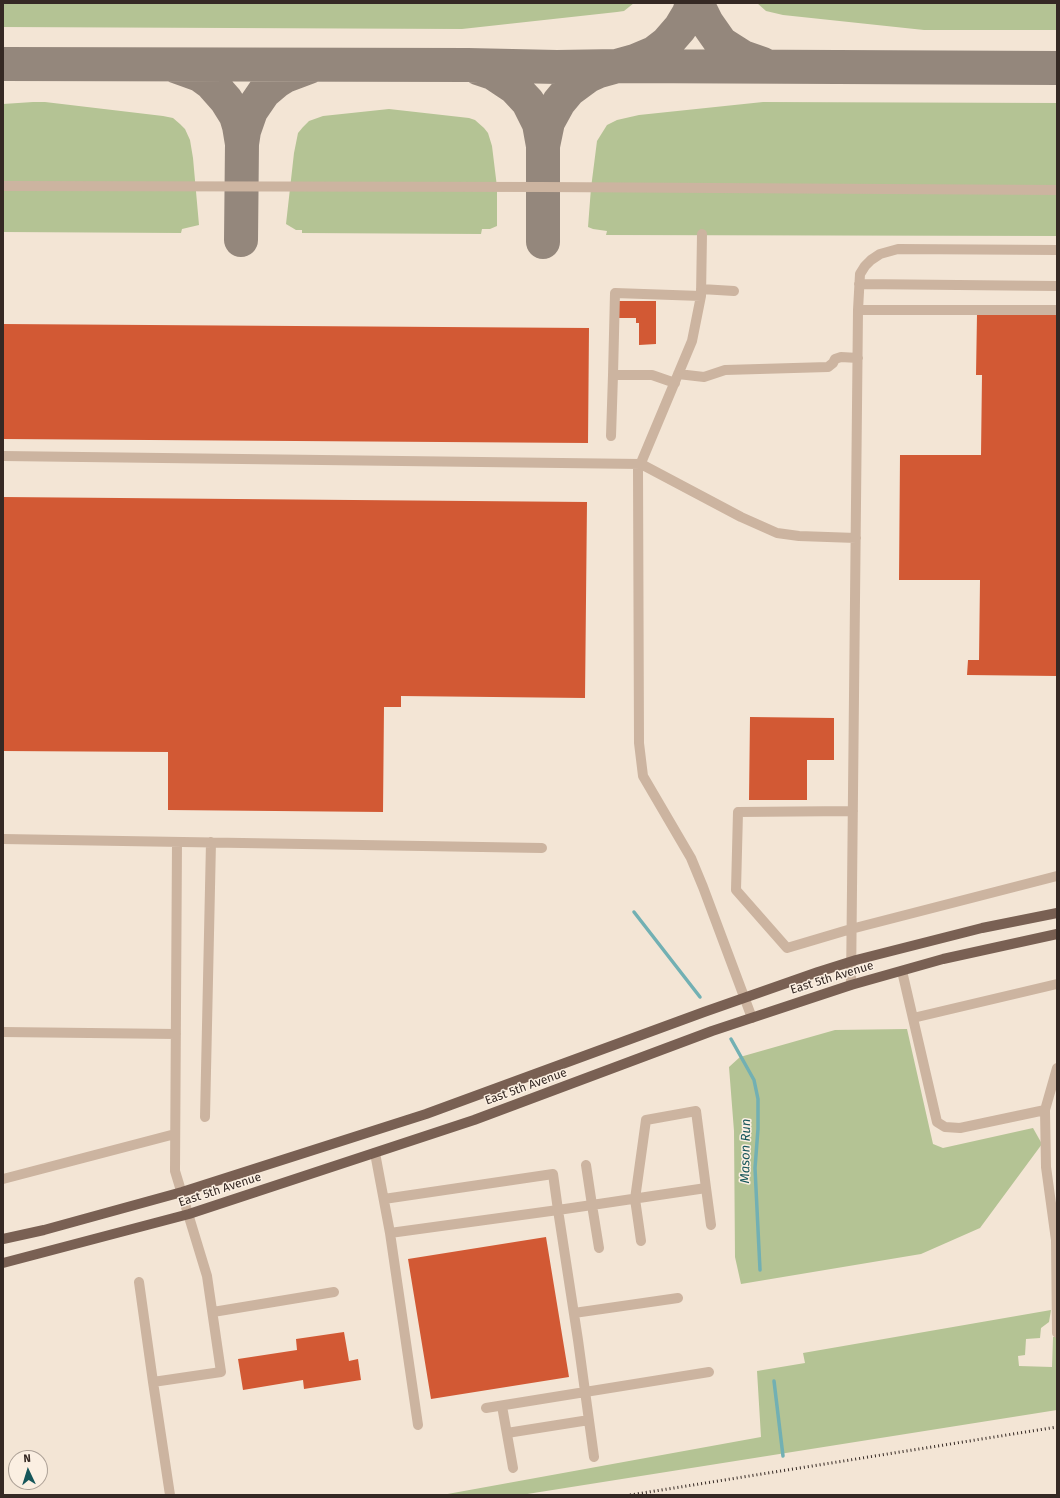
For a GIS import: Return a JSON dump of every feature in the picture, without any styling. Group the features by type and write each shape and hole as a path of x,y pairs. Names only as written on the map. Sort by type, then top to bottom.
{"main road":[{"name":"East 5th Avenue","path":"3,1240 182,1192 426,1114 744,998 851,962 975,930 1057,913"},
{"name":"East 5th Avenue","path":"3,1263 189,1214 474,1120 712,1031 851,985 943,959 1057,934"}],"street":[{"path":"3,186 1057,190"},
{"path":"702,234 701,292 692,341 638,470 639,743 643,776 691,858 752,1018"},
{"path":"851,985 858,310 860,274 871,260 880,254 898,249 1057,250"},
{"path":"859,284 1057,286"},
{"path":"611,436 615,294 734,291"},
{"path":"858,310 1057,310"},
{"path":"613,375 676,378 704,377 725,370 828,367 833,363 834,359 841,357 858,358"},
{"path":"3,456 641,464 741,517 777,533 799,536 856,538"},
{"path":"853,811 738,812 736,890 787,948 851,929 1057,876"},
{"path":"3,839 542,848"},
{"path":"153,1382 221,1372 208,1276 175,1171 177,842"},
{"path":"205,1117 211,842"},
{"path":"902,971 937,1122 945,1127 960,1128 1045,1110"},
{"path":"913,1018 1057,984"},
{"path":"3,1032 176,1034"},
{"path":"1057,1068 1045,1110 1046,1168 1056,1240 1057,1334"},
{"path":"641,1241 635,1198 646,1120 696,1112 711,1225"},
{"path":"3,1179 175,1134"},
{"path":"375,1153 390,1233 418,1425"},
{"path":"586,1165 599,1248"},
{"path":"384,1199 553,1174 586,1392 594,1457"},
{"path":"390,1233 592,1206 706,1188"},
{"path":"139,1282 170,1495"},
{"path":"213,1312 334,1292"},
{"path":"574,1313 678,1298"},
{"path":"486,1408 709,1372"},
{"path":"502,1406 513,1468"},
{"path":"507,1433 589,1420"}],"green space":[{"path":"3,3 634,3 624,11 462,29 3,27"},
{"path":"757,3 1057,3 1057,30 924,30 783,15 766,11"},
{"path":"45,102 173,118 185,129 190,140 199,225 182,229 181,233 3,232 3,104"},
{"path":"763,102 1057,103 1057,236 606,235 607,231 588,227 597,141 607,125 617,120 639,115"},
{"path":"389,109 469,118 475,120 484,128 488,133 492,146 497,187 497,226 490,229 482,229 481,234 302,233 302,230 296,230 286,224 294,153 298,133 303,127 309,121 323,116"},
{"path":"907,1029 933,1144 943,1148 1033,1128 1042,1144 980,1228 921,1254 741,1284 735,1257 734,1131 729,1067 740,1057 835,1030"},
{"path":"1051,1310 1049,1322 1041,1328 1040,1338 1026,1339 1025,1355 1018,1356 1019,1366 1052,1367 1053,1337 1057,1337 1057,1410 521,1495 442,1495 761,1437 757,1371 805,1363 803,1353"}],"building":[{"path":"619,301 656,301 656,344 639,345 639,323 636,323 636,318 619,318"},
{"path":"977,314 1057,314 1057,676 967,675 968,660 979,660 980,580 899,580 900,455 981,455 982,375 976,375"},
{"path":"3,324 589,328 588,443 3,439"},
{"path":"3,497 587,502 585,698 401,696 401,707 384,707 383,812 168,810 168,752 3,751"},
{"path":"750,717 834,718 834,760 807,760 807,800 749,800"},
{"path":"546,1237 569,1377 431,1399 408,1259"},
{"path":"344,1332 349,1361 358,1359 361,1380 304,1389 303,1380 243,1390 238,1359 297,1350 296,1339"}],"waterway":[{"name":"Mason Run","path":"634,912 700,997"},
{"name":"Mason Run","path":"731,1039 754,1080 758,1099 758,1129 755,1168 760,1270"},
{"name":"Mason Run","path":"774,1381 783,1456"}],"taxiway":[{"path":"543,146 548,122 559,102 569,90 588,76 599,71 635,61 654,53 667,43 680,28 689,13 692,3"},
{"path":"697,3 707,23 721,43 743,57 763,64"},
{"path":"3,64 1057,68"},
{"path":"175,66 200,75 211,83 226,100 236,116 242,144 241,240"},
{"path":"242,144 244,131 251,111 264,92 285,76 309,67"},
{"path":"478,68 493,73 514,87 528,102 539,124 543,146 543,242"}],"railway":[{"path":"630,1495 1057,1427"}]}
